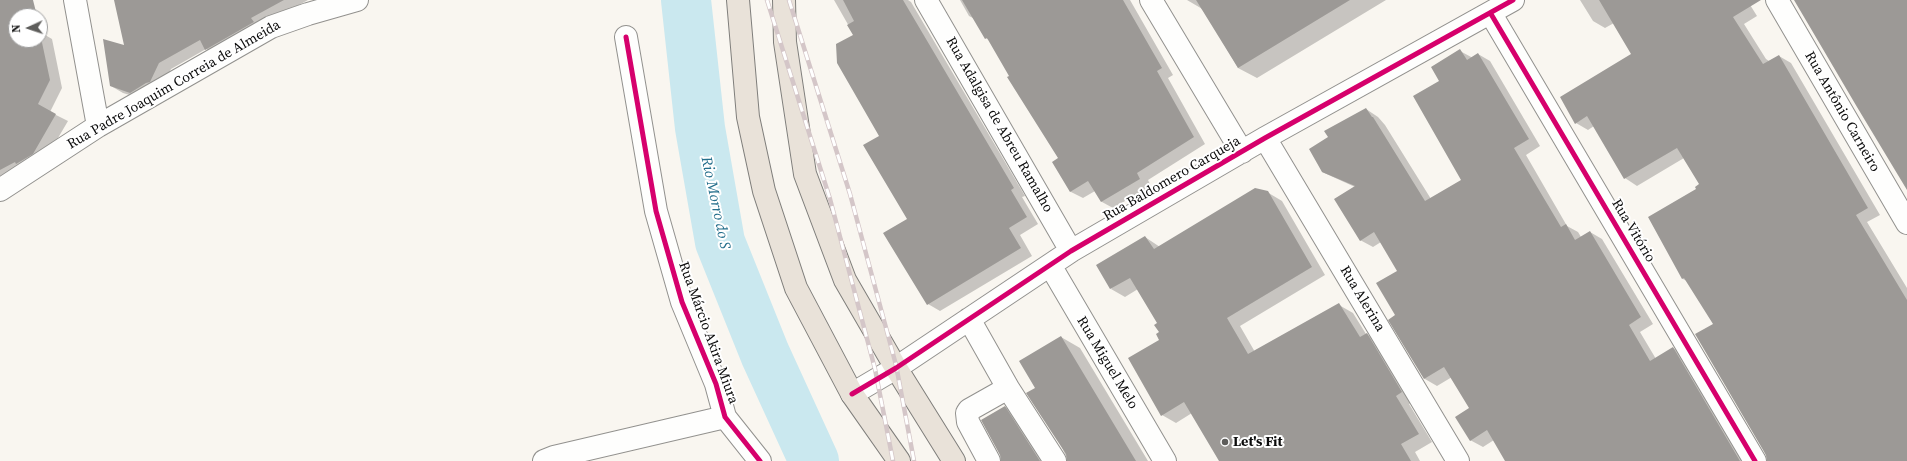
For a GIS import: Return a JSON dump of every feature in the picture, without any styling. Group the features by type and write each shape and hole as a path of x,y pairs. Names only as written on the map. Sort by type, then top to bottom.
{"main road":[{"path":"738,0 748,117 764,191 796,288 852,394 899,461"},
{"path":"784,0 785,42 805,174 845,280 896,368 954,461"}],"street":[{"path":"75,0 98,126"},
{"name":"Rua Padre Joaquim Correia de Almeida","path":"0,190 98,126 271,27 308,14 357,0"},
{"name":"Rua Adalgisa de Abreu Ramalho","path":"926,0 1071,251"},
{"path":"1151,0 1242,152"},
{"name":"Rua Baldomero Carqueja","path":"852,394 896,368 1071,251 1265,138 1513,0"},
{"name":"Rua Antônio Carneiro","path":"1777,0 1907,223"},
{"name":"Rua Vitório","path":"1490,14 1755,461"},
{"name":"Rua Márcio Akira Miura","path":"626,37 656,211 682,302 716,384 725,417 760,461"},
{"name":"Rua Alerina","path":"1265,138 1458,461"},
{"name":"Rua Miguel Melo","path":"1050,265 1165,461"},
{"path":"969,319 1008,388 1055,461"},
{"path":"989,461 968,422 967,413 969,410 1008,388"},
{"path":"544,461 554,457 725,417"}],"building":[{"path":"0,0 33,0 35,8 8,8 8,48 43,48 50,80 38,104 56,114 33,154 16,164 15,162 0,170"},
{"path":"114,0 284,0 251,18 254,22 205,50 200,40 159,63 150,82 130,93 110,86 103,39 124,45"},
{"path":"843,0 903,0 1014,188 1011,190 1027,217 1009,228 1021,248 927,305 883,233 907,219 863,145 879,136 837,63 836,44 853,35 847,25 854,21"},
{"path":"962,0 1123,0 1162,68 1157,71 1194,137 1137,173 1140,179 1101,202 1088,181 1070,192 1052,162 1058,158 1007,77 1009,76 987,38 985,39"},
{"path":"1196,0 1350,0 1238,68"},
{"path":"1599,0 1761,0 1733,17 1763,64 1779,55 1868,208 1856,215 1907,300 1907,461 1767,461 1766,455 1695,334 1713,324 1684,278 1682,279 1648,217 1696,189 1695,187 1699,184 1677,148 1624,179 1587,116 1575,124 1560,97 1631,54"},
{"path":"1794,0 1907,0 1907,190 1857,107"},
{"path":"1460,49 1467,60 1478,53 1529,139 1514,148 1561,227 1566,224 1575,240 1590,231 1641,317 1629,325 1650,361 1673,347 1740,461 1505,461 1487,430 1470,441 1455,417 1469,408 1444,367 1424,379 1388,320 1395,315 1376,283 1397,271 1374,232 1360,241 1334,199 1355,186 1322,172 1309,149 1328,137 1324,131 1366,108 1425,201 1461,180 1413,96 1439,81 1431,67"},
{"path":"1255,188 1268,191 1312,267 1227,318 1248,354 1339,303 1360,337 1367,333 1402,392 1396,396 1419,434 1401,444 1411,461 1219,461 1184,402 1161,416 1128,358 1159,340 1156,334 1159,332 1154,325 1157,323 1130,278 1110,289 1096,265 1145,236 1154,249"},
{"path":"1061,336 1136,461 1067,461 1066,454 1026,393 1035,388 1019,361"},
{"path":"1005,406 1040,461 1001,461 1000,455 981,420"}],"waterway":[{"name":"Rio Morro do S","path":"686,0 700,128 720,242 765,354 814,461"}],"railway":[{"path":"767,0 830,199 875,369 893,461"},
{"path":"789,0 850,194 896,365 914,461"}],"cycle path":[{"path":"852,394 896,368 1071,251 1265,138 1513,0"},
{"path":"1491,14 1755,461"},
{"path":"626,37 656,211 682,302 716,384 725,417 760,461"}],"place":[{"name":"Let's Fit","path":"1225,442"}]}
